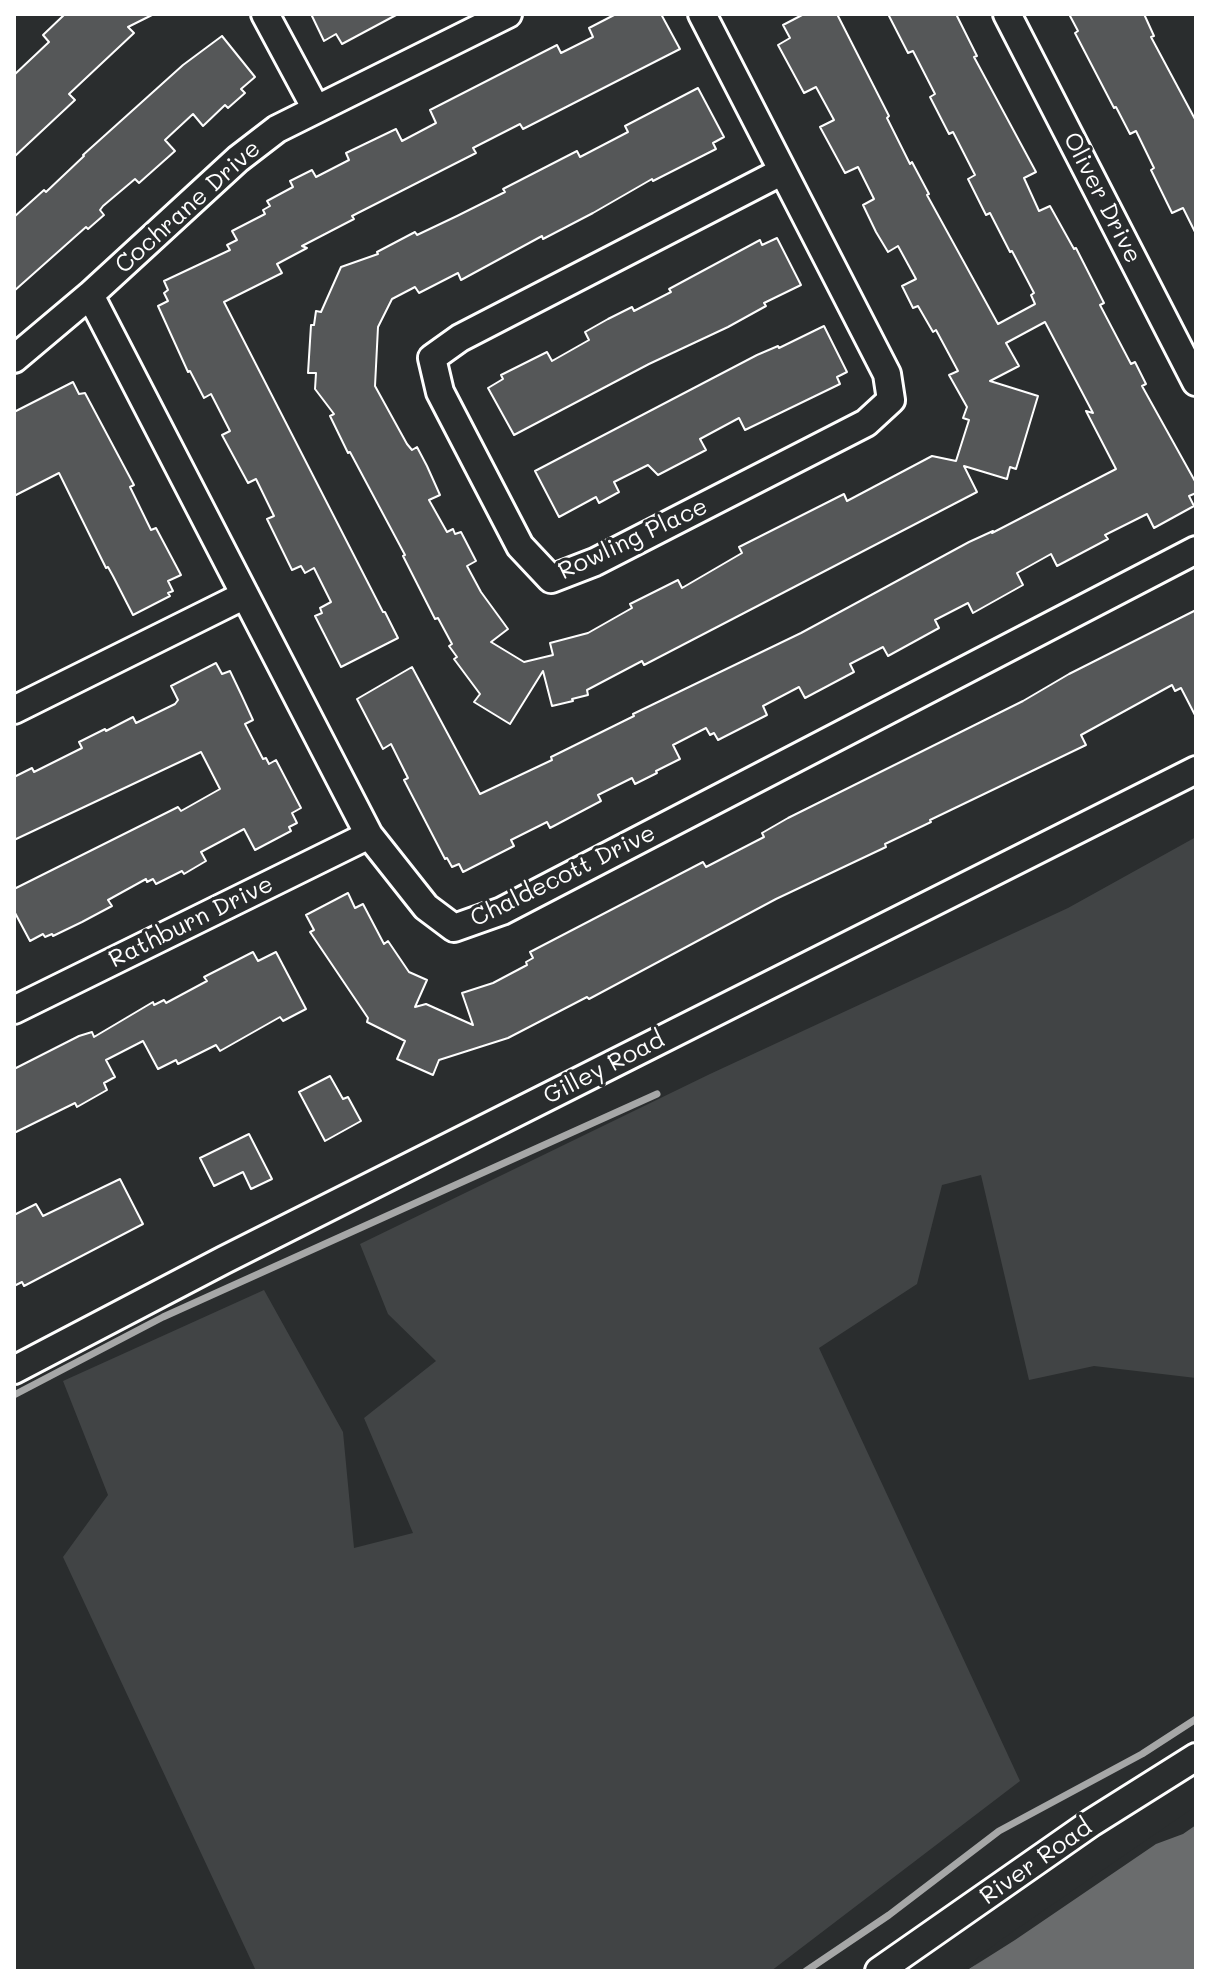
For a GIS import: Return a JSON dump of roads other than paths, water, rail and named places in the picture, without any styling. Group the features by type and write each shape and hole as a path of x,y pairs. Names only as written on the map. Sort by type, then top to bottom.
{"street":[{"path":"265,14 316,109"},
{"name":"Cochrane Drive","path":"14,359 90,295 238,159 277,129 508,14"},
{"name":"Rowling Place","path":"702,14 887,374 891,400 866,423 595,562 551,579 520,546 440,392 432,358 460,338 781,172"},
{"name":"Oliver Drive","path":"1007,14 1196,382"},
{"name":"Chaldecott Drive","path":"90,295 369,835 426,907 454,928 502,911 1196,550"},
{"path":"14,710 245,595"},
{"name":"Gilley Road","path":"14,1370 224,1260 1196,770"},
{"name":"Rathburn Drive","path":"14,1010 369,835"},
{"name":"River Road","path":"879,1971 1091,1823 1196,1757"}],"waterway":[{"path":"14,1395 163,1317 657,1094"},
{"path":"806,1971 889,1915 999,1831 1142,1754 1196,1719"}]}
